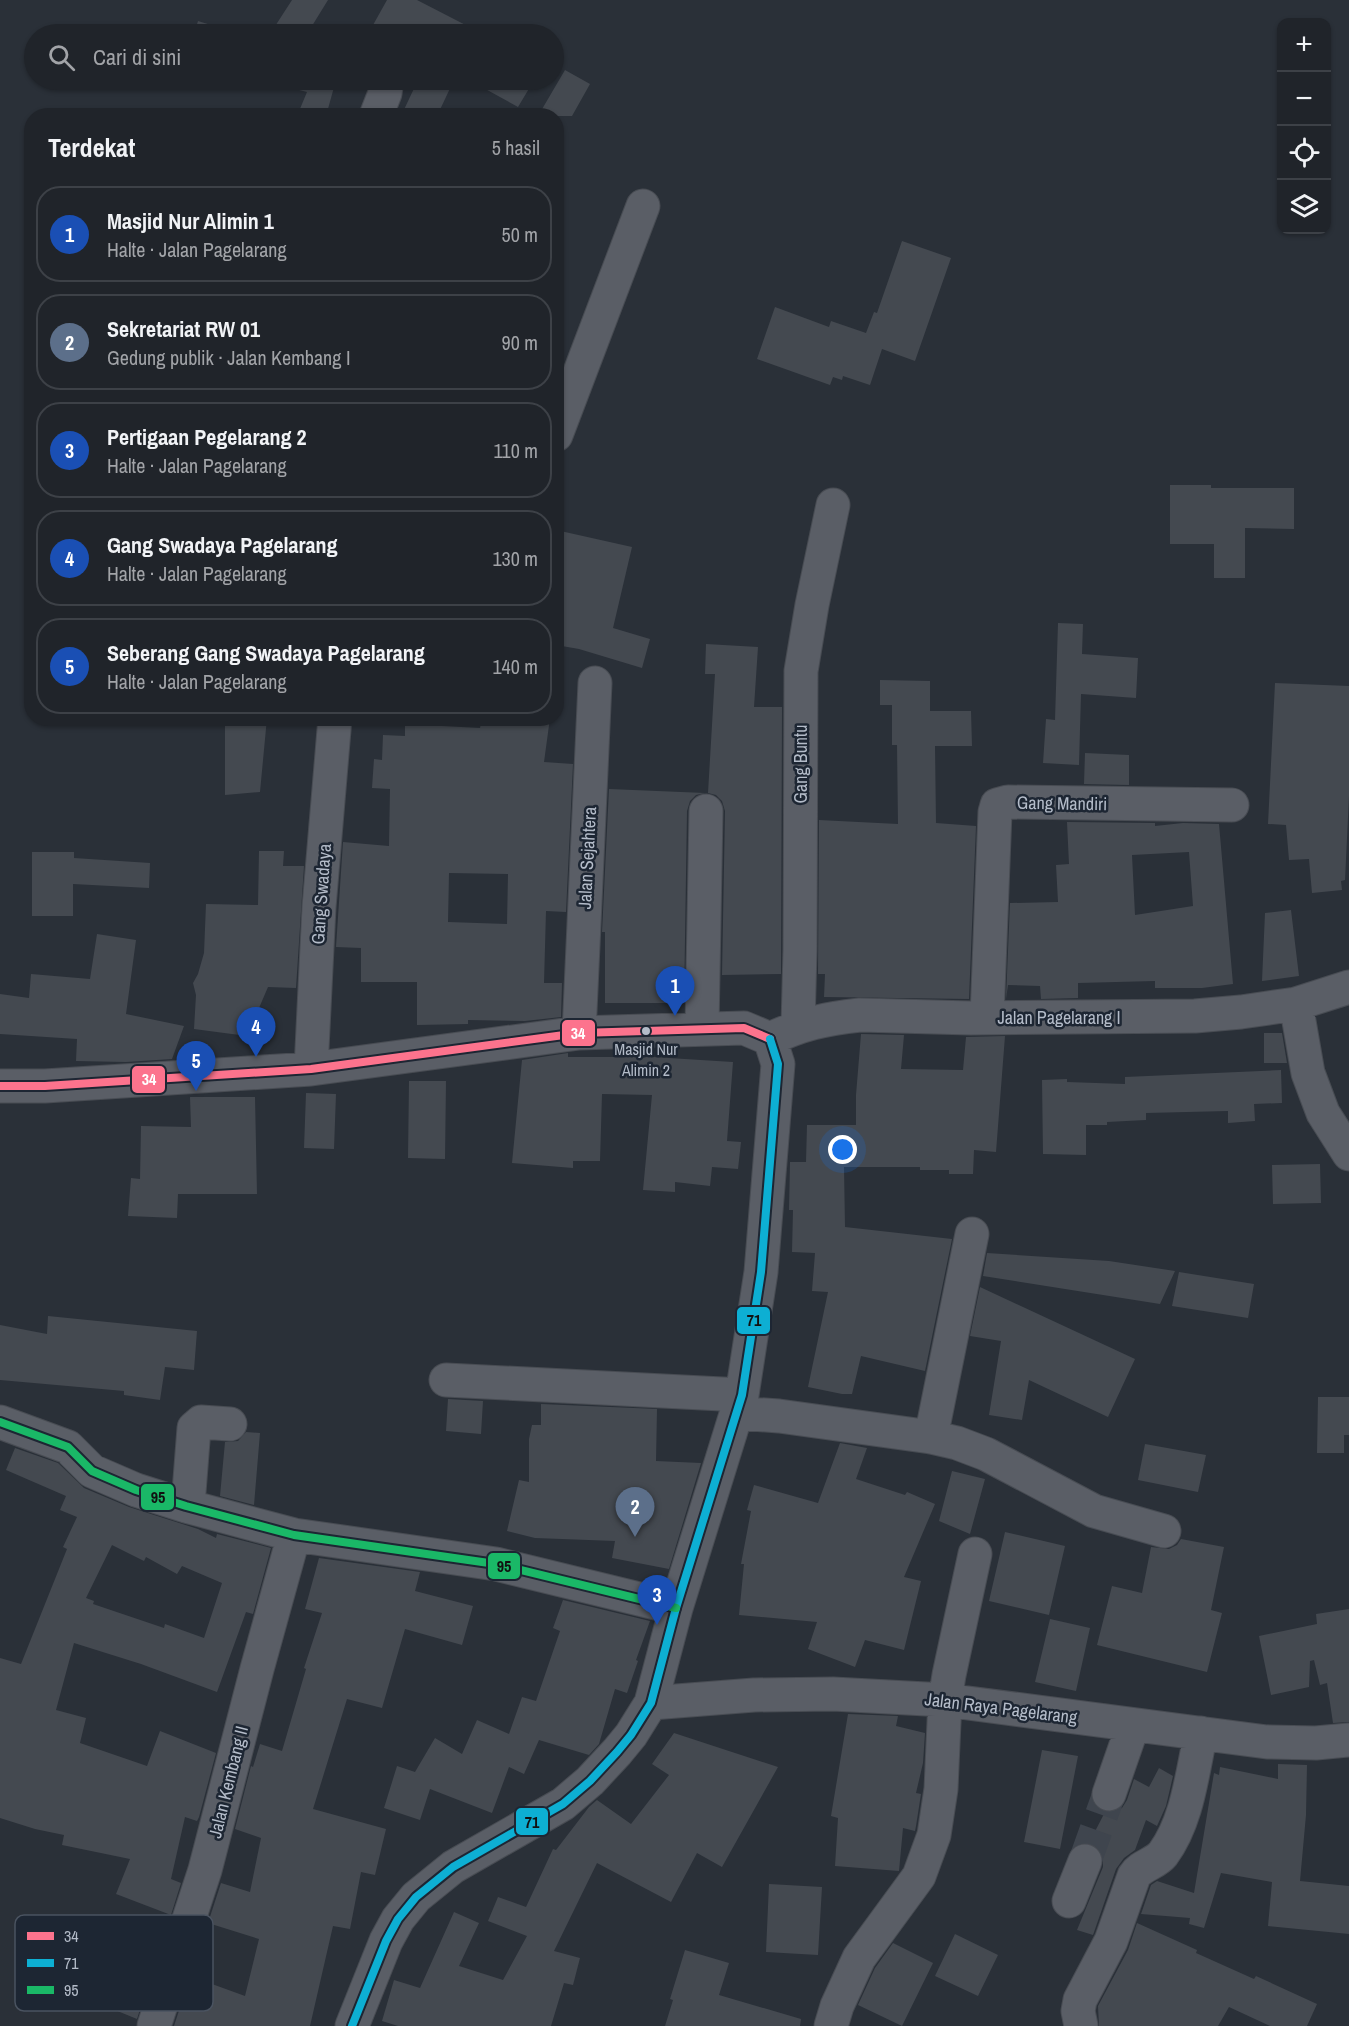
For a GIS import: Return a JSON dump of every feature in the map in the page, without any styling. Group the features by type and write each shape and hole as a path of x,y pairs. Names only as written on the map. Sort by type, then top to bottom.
{"street":[{"path":"379,108 385,90"},
{"path":"564,414 643,206"},
{"name":"Gang Buntu","path":"352,2026 386,1941 398,1919 416,1897 453,1867 563,1804 590,1781 617,1752 651,1703 676,1608 740,1404 761,1272 778,1064 801,950 801,671 833,505"},
{"name":"Jalan Sejahtera","path":"579,1033 595,683"},
{"name":"Gang Swadaya","path":"311,1069 319,907 334,726"},
{"name":"Gang Mandiri","path":"987,1017 997,805 1008,802 1232,805"},
{"path":"702,1028 706,811"},
{"name":"Jalan Pagelarang I","path":"784,1032 826,1018 860,1015 1195,1016 1296,1004 1349,987"},
{"path":"1296,1004 1308,1073 1323,1113 1349,1154"},
{"path":"0,1086 45,1086 311,1069 579,1033 702,1028 744,1028 784,1032"},
{"path":"931,1437 972,1234"},
{"path":"446,1380 740,1404 779,1416 931,1437 957,1443 986,1454 1094,1511 1164,1531"},
{"path":"0,1422 68,1448 92,1471 136,1490 186,1506 294,1535 496,1564 676,1608"},
{"path":"186,1506 194,1428 201,1422 230,1424"},
{"name":"Jalan Kembang II","path":"190,1915 205,1870 294,1535"},
{"path":"831,2026 837,2006 859,1958 919,1876 934,1835 941,1789 945,1700 975,1554"},
{"name":"Jalan Raya Pagelarang","path":"651,1703 754,1695 833,1694 945,1700 1268,1742 1316,1743 1349,1740"},
{"path":"1109,1794 1133,1725"},
{"path":"1081,2026 1078,2011 1080,2000 1111,1941 1134,1876 1137,1871 1155,1862 1162,1854 1179,1821 1201,1733"},
{"path":"1069,1901 1084,1861"},
{"name":"Jalan Kembang II","path":"154,2026 159,2011"}],"building":[{"path":"292,0 328,0 313,24 276,24"},
{"path":"387,0 417,0 464,24 374,24"},
{"path":"565,70 590,84 572,116 564,116 564,108 543,108 553,90 564,90"},
{"path":"299,90 333,90 328,108 300,108 307,92"},
{"path":"413,90 449,90 441,108 405,108"},
{"path":"487,90 528,90 518,107"},
{"path":"902,241 951,258 915,361 882,349 870,385 843,376 842,380 833,377 830,385 757,359 775,307 829,327 831,321 866,333 874,312 877,313"},
{"path":"1170,485 1211,485 1211,488 1294,488 1294,529 1245,528 1245,578 1214,578 1214,544 1170,544"},
{"path":"564,532 632,547 613,628 650,639 642,668 564,646"},
{"path":"1058,623 1083,624 1082,654 1138,658 1136,698 1081,694 1079,765 1043,763 1046,719 1055,720"},
{"path":"706,644 758,647 754,707 782,707 781,974 722,975 725,811 722,801 716,795 708,793 715,674 705,674"},
{"path":"880,680 930,681 930,711 971,711 972,746 935,746 936,823 976,826 969,999 824,997 825,974 818,974 819,820 898,824 897,745 892,745 892,705 880,705"},
{"path":"1275,683 1349,686 1349,796 1345,880 1341,881 1342,890 1312,893 1309,859 1289,860 1286,825 1268,824"},
{"path":"225,726 266,726 260,792 225,795"},
{"path":"405,726 480,728 480,726 549,726 544,762 573,764 566,912 546,911 544,983 562,983 561,1017 525,1021 468,1020 468,1024 417,1025 417,982 361,982 361,948 336,947 343,842 389,846 390,789 372,788 374,759 382,760 383,735 405,736","holes":["449,873 508,874 507,924 448,922"]},
{"path":"1085,753 1129,755 1129,785 1084,784"},
{"path":"609,789 705,793 696,795 690,801 687,811 684,1003 605,1003 605,932 602,932"},
{"path":"1067,822 1155,823 1155,826 1183,823 1219,824 1233,984 1202,988 1155,988 1155,981 1078,983 1078,998 1041,999 1040,986 1008,985 1006,999 1010,903 1058,902 1056,865 1069,864","holes":["1189,852 1193,906 1135,915 1132,855"]},
{"path":"259,851 284,851 283,866 304,866 296,988 268,987 247,1036 194,1029 196,995 193,983 204,953 206,904 258,905"},
{"path":"32,852 74,852 74,858 150,863 149,888 73,884 73,916 32,916"},
{"path":"1291,910 1299,976 1262,981 1265,913"},
{"path":"97,934 136,940 126,1014 184,1026 172,1059 126,1062 76,1061 77,1039 0,1034 0,994 29,998 31,974 90,979"},
{"path":"1264,1033 1282,1033 1287,1063 1264,1063"},
{"path":"861,1034 904,1035 901,1069 963,1070 966,1037 1005,1036 996,1152 974,1150 973,1174 949,1174 949,1170 920,1170 920,1167 844,1167 845,1227 952,1239 925,1371 861,1356 852,1394 842,1394 808,1387 828,1292 812,1291 815,1253 792,1252 793,1210 789,1210 790,1162 806,1162 807,1125 856,1125"},
{"path":"568,1053 568,1057 653,1057 733,1062 727,1141 741,1142 738,1169 712,1167 710,1186 675,1182 675,1192 643,1190 652,1095 602,1094 600,1161 573,1161 573,1168 512,1163 522,1060"},
{"path":"1281,1070 1282,1103 1254,1104 1255,1121 1228,1123 1228,1111 1146,1113 1146,1120 1086,1125 1086,1155 1043,1154 1042,1080 1067,1079 1067,1082 1125,1084 1125,1077"},
{"path":"409,1081 446,1081 445,1159 408,1158"},
{"path":"306,1093 336,1094 334,1149 304,1148"},
{"path":"190,1097 255,1097 257,1194 178,1194 177,1218 128,1216 131,1178 140,1179 141,1126 191,1127"},
{"path":"1320,1164 1321,1203 1273,1204 1272,1165"},
{"path":"987,1253 1109,1261 1175,1271 1160,1304 983,1276"},
{"path":"1179,1272 1254,1284 1248,1318 1172,1306"},
{"path":"980,1287 1135,1359 1108,1417 1029,1380 1022,1420 989,1415 1001,1341 970,1336"},
{"path":"48,1316 197,1331 194,1370 165,1367 160,1400 124,1395 124,1391 0,1380 0,1325 47,1334"},
{"path":"1318,1397 1349,1397 1349,1435 1344,1435 1344,1453 1317,1453"},
{"path":"448,1399 483,1401 481,1434 446,1431"},
{"path":"541,1404 657,1409 656,1461 701,1463 669,1569 612,1558 615,1541 535,1538 507,1531 519,1480 529,1482 529,1439 532,1425 541,1425"},
{"path":"246,1432 260,1433 254,1505 220,1496 225,1442 238,1441"},
{"path":"840,1443 867,1448 856,1479 905,1495 907,1492 935,1504 904,1577 921,1581 904,1650 865,1640 855,1667 808,1649 817,1622 739,1615 744,1564 741,1564 751,1511 747,1510 754,1485 818,1503"},
{"path":"1145,1444 1206,1455 1198,1492 1138,1480"},
{"path":"15,1448 58,1463 84,1488 129,1507 198,1529 216,1538 217,1534 271,1548 253,1614 246,1612 217,1692 141,1664 74,1643 56,1710 86,1718 80,1743 147,1766 160,1731 216,1753 199,1817 197,1821 185,1817 171,1879 181,1883 171,1915 116,1894 130,1859 62,1845 64,1835 0,1818 0,1658 21,1664 67,1549 63,1547 77,1517 60,1510 66,1496 6,1470","holes":["112,1545 144,1561 146,1557 177,1574 182,1566 222,1583 204,1638 165,1624 164,1628 93,1604 94,1601 86,1598"]},
{"path":"952,1471 985,1479 970,1534 939,1521"},
{"path":"1005,1532 1065,1546 1049,1615 989,1601"},
{"path":"1181,1539 1224,1547 1211,1610 1222,1613 1207,1672 1097,1645 1112,1586 1142,1593 1151,1547 1169,1549 1177,1545"},
{"path":"319,1558 420,1572 415,1591 473,1606 462,1645 405,1629 382,1708 347,1699 313,1809 386,1829 375,1875 361,1872 350,1929 333,1926 310,2026 174,2026 179,2011 213,2011 213,1984 245,1996 259,1939 213,1925 213,1915 211,1915 221,1883 250,1892 261,1838 235,1829 251,1766 253,1767 260,1744 282,1751 306,1669 304,1668 322,1613 305,1609"},
{"path":"563,1600 650,1621 627,1693 615,1689 599,1744 589,1755 539,1740 524,1774 509,1767 492,1813 430,1789 420,1820 384,1808 397,1766 415,1772 435,1738 462,1754 477,1720 509,1734 522,1697 536,1701 560,1631 553,1628"},
{"path":"1349,1609 1349,1722 1333,1723 1327,1683 1320,1685 1314,1660 1310,1661 1309,1687 1271,1695 1259,1636 1317,1624 1316,1614"},
{"path":"1050,1619 1090,1628 1076,1691 1035,1682"},
{"path":"848,1714 898,1716 896,1726 925,1733 923,1763 916,1793 921,1794 916,1826 915,1831 903,1828 899,1871 835,1866 838,1818 831,1816"},
{"path":"674,1733 778,1767 722,1867 697,1853 671,1902 597,1863 554,1951 580,1958 573,1985 564,1983 551,2026 398,2026 382,2021 394,1980 420,1988 454,1912 479,1923 459,1966 503,1980 527,1936 488,1921 498,1897 526,1907 553,1849 556,1850 597,1800 631,1824 669,1775 652,1764"},
{"path":"1042,1750 1078,1756 1060,1849 1024,1842"},
{"path":"1278,1764 1307,1765 1306,1815 1300,1881 1349,1886 1349,1934 1268,1926 1272,1882 1221,1873 1204,1928 1189,1924 1190,1918 1141,1914 1151,1885 1157,1881 1194,1893 1214,1773 1219,1775 1220,1767 1278,1779"},
{"path":"1159,1768 1173,1776 1166,1806 1157,1826 1146,1820 1135,1850 1124,1858 1116,1869 1093,1935 1077,1930 1103,1867 1100,1850 1089,1843 1105,1812 1113,1812 1122,1808 1134,1779 1149,1787"},
{"path":"769,1884 822,1887 818,1955 766,1952"},
{"path":"1137,1923 1197,1950 1196,1953 1254,1979 1256,1976 1317,2004 1307,2026 1270,2026 1229,2007 1218,2026 1099,2026 1098,2006 1128,1950"},
{"path":"955,1934 998,1955 978,1996 935,1976"},
{"path":"893,1943 933,1963 902,2026 858,2005 875,1968"},
{"path":"685,1950 729,1963 719,1995 801,2019 800,2026 665,2026 673,2000 670,1999"},
{"path":"117,2011 140,2011 137,2019"}],"tunnel":[{"path":"1085,1861 1109,1794"}],"transit line":[{"name":"34","path":"0,1086 45,1086 311,1069 579,1033 744,1028 770,1039"},
{"name":"71","path":"352,2026 386,1941 398,1919 416,1897 453,1867 563,1804 590,1781 617,1752 631,1735 651,1703 676,1608 742,1395 761,1272 778,1064 770,1039"},
{"name":"95","path":"0,1422 68,1447 92,1471 136,1490 186,1506 294,1535 496,1564 676,1608"}],"place":[{"name":"Masjid Nur Alimin 1","path":"675,1016"},
{"name":"Masjid Nur Alimin 2","path":"646,1031"},
{"name":"Gang Swadaya Pagelarang","path":"256,1057"},
{"name":"Seberang Gang Swadaya Pagelarang","path":"196,1091"},
{"name":"Sekretariat RW 01","path":"635,1537"},
{"name":"Pertigaan Pegelarang 2","path":"657,1625"}]}
